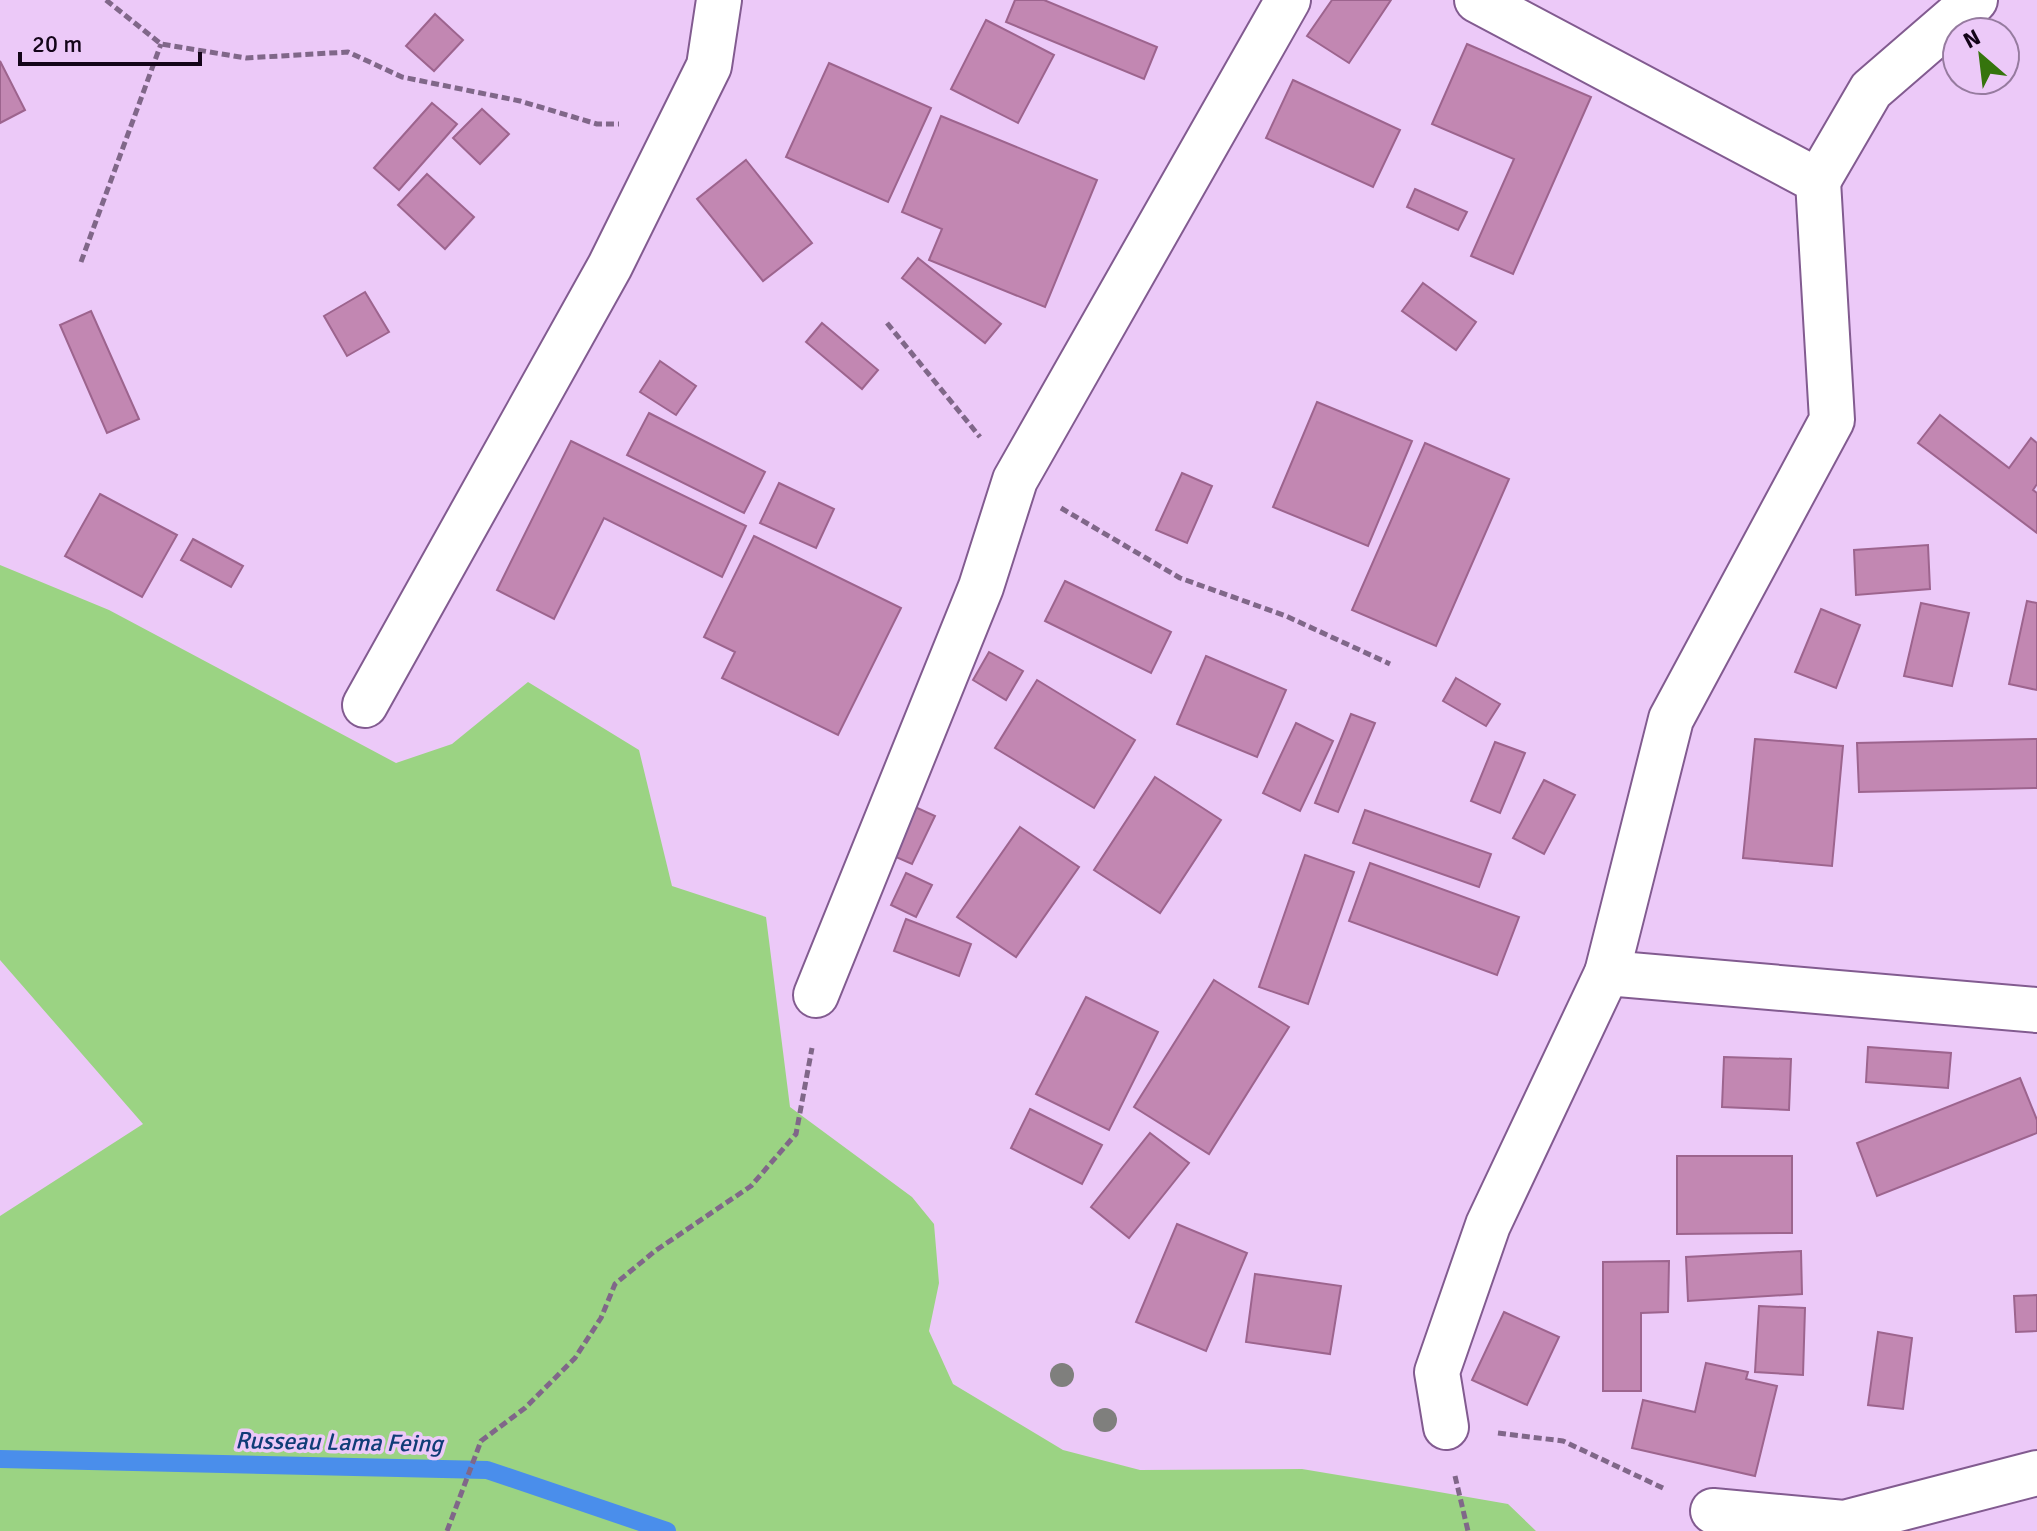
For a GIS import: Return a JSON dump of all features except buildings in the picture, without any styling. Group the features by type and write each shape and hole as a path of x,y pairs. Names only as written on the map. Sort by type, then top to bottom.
{"street":[{"path":"365,705 610,266 709,66 719,0"},
{"path":"816,995 981,587 1015,480 1288,0"},
{"path":"1477,0 1818,181"},
{"path":"1446,1427 1437,1372 1488,1225 1607,973 1671,719 1832,420 1818,181 1871,90 1975,0"},
{"path":"1607,973 2037,1010"},
{"path":"1713,1511 1844,1523 2037,1473"}],"path":[{"path":"106,0 161,44 246,58 348,52 402,77 520,101 597,124 680,123"},
{"path":"81,262 161,44"},
{"path":"887,323 1015,480 1180,578 1286,616 1390,664"},
{"path":"447,1531 481,1441 525,1408 575,1358 601,1318 615,1284 655,1251 751,1186 796,1134 818,1024 816,995"},
{"path":"1446,1427 1563,1441 1713,1511"}],"green space":[{"path":"0,565 109,610 396,763 452,744 528,682 639,750 672,886 766,917 790,1107 912,1197 934,1224 939,1283 929,1331 953,1384 1063,1450 1140,1470 1302,1469 1508,1504 1536,1531 0,1531 0,1216 143,1124 0,960"}],"waterway":[{"name":"Russeau Lama Feing","path":"0,1459 487,1470 667,1531"}]}
